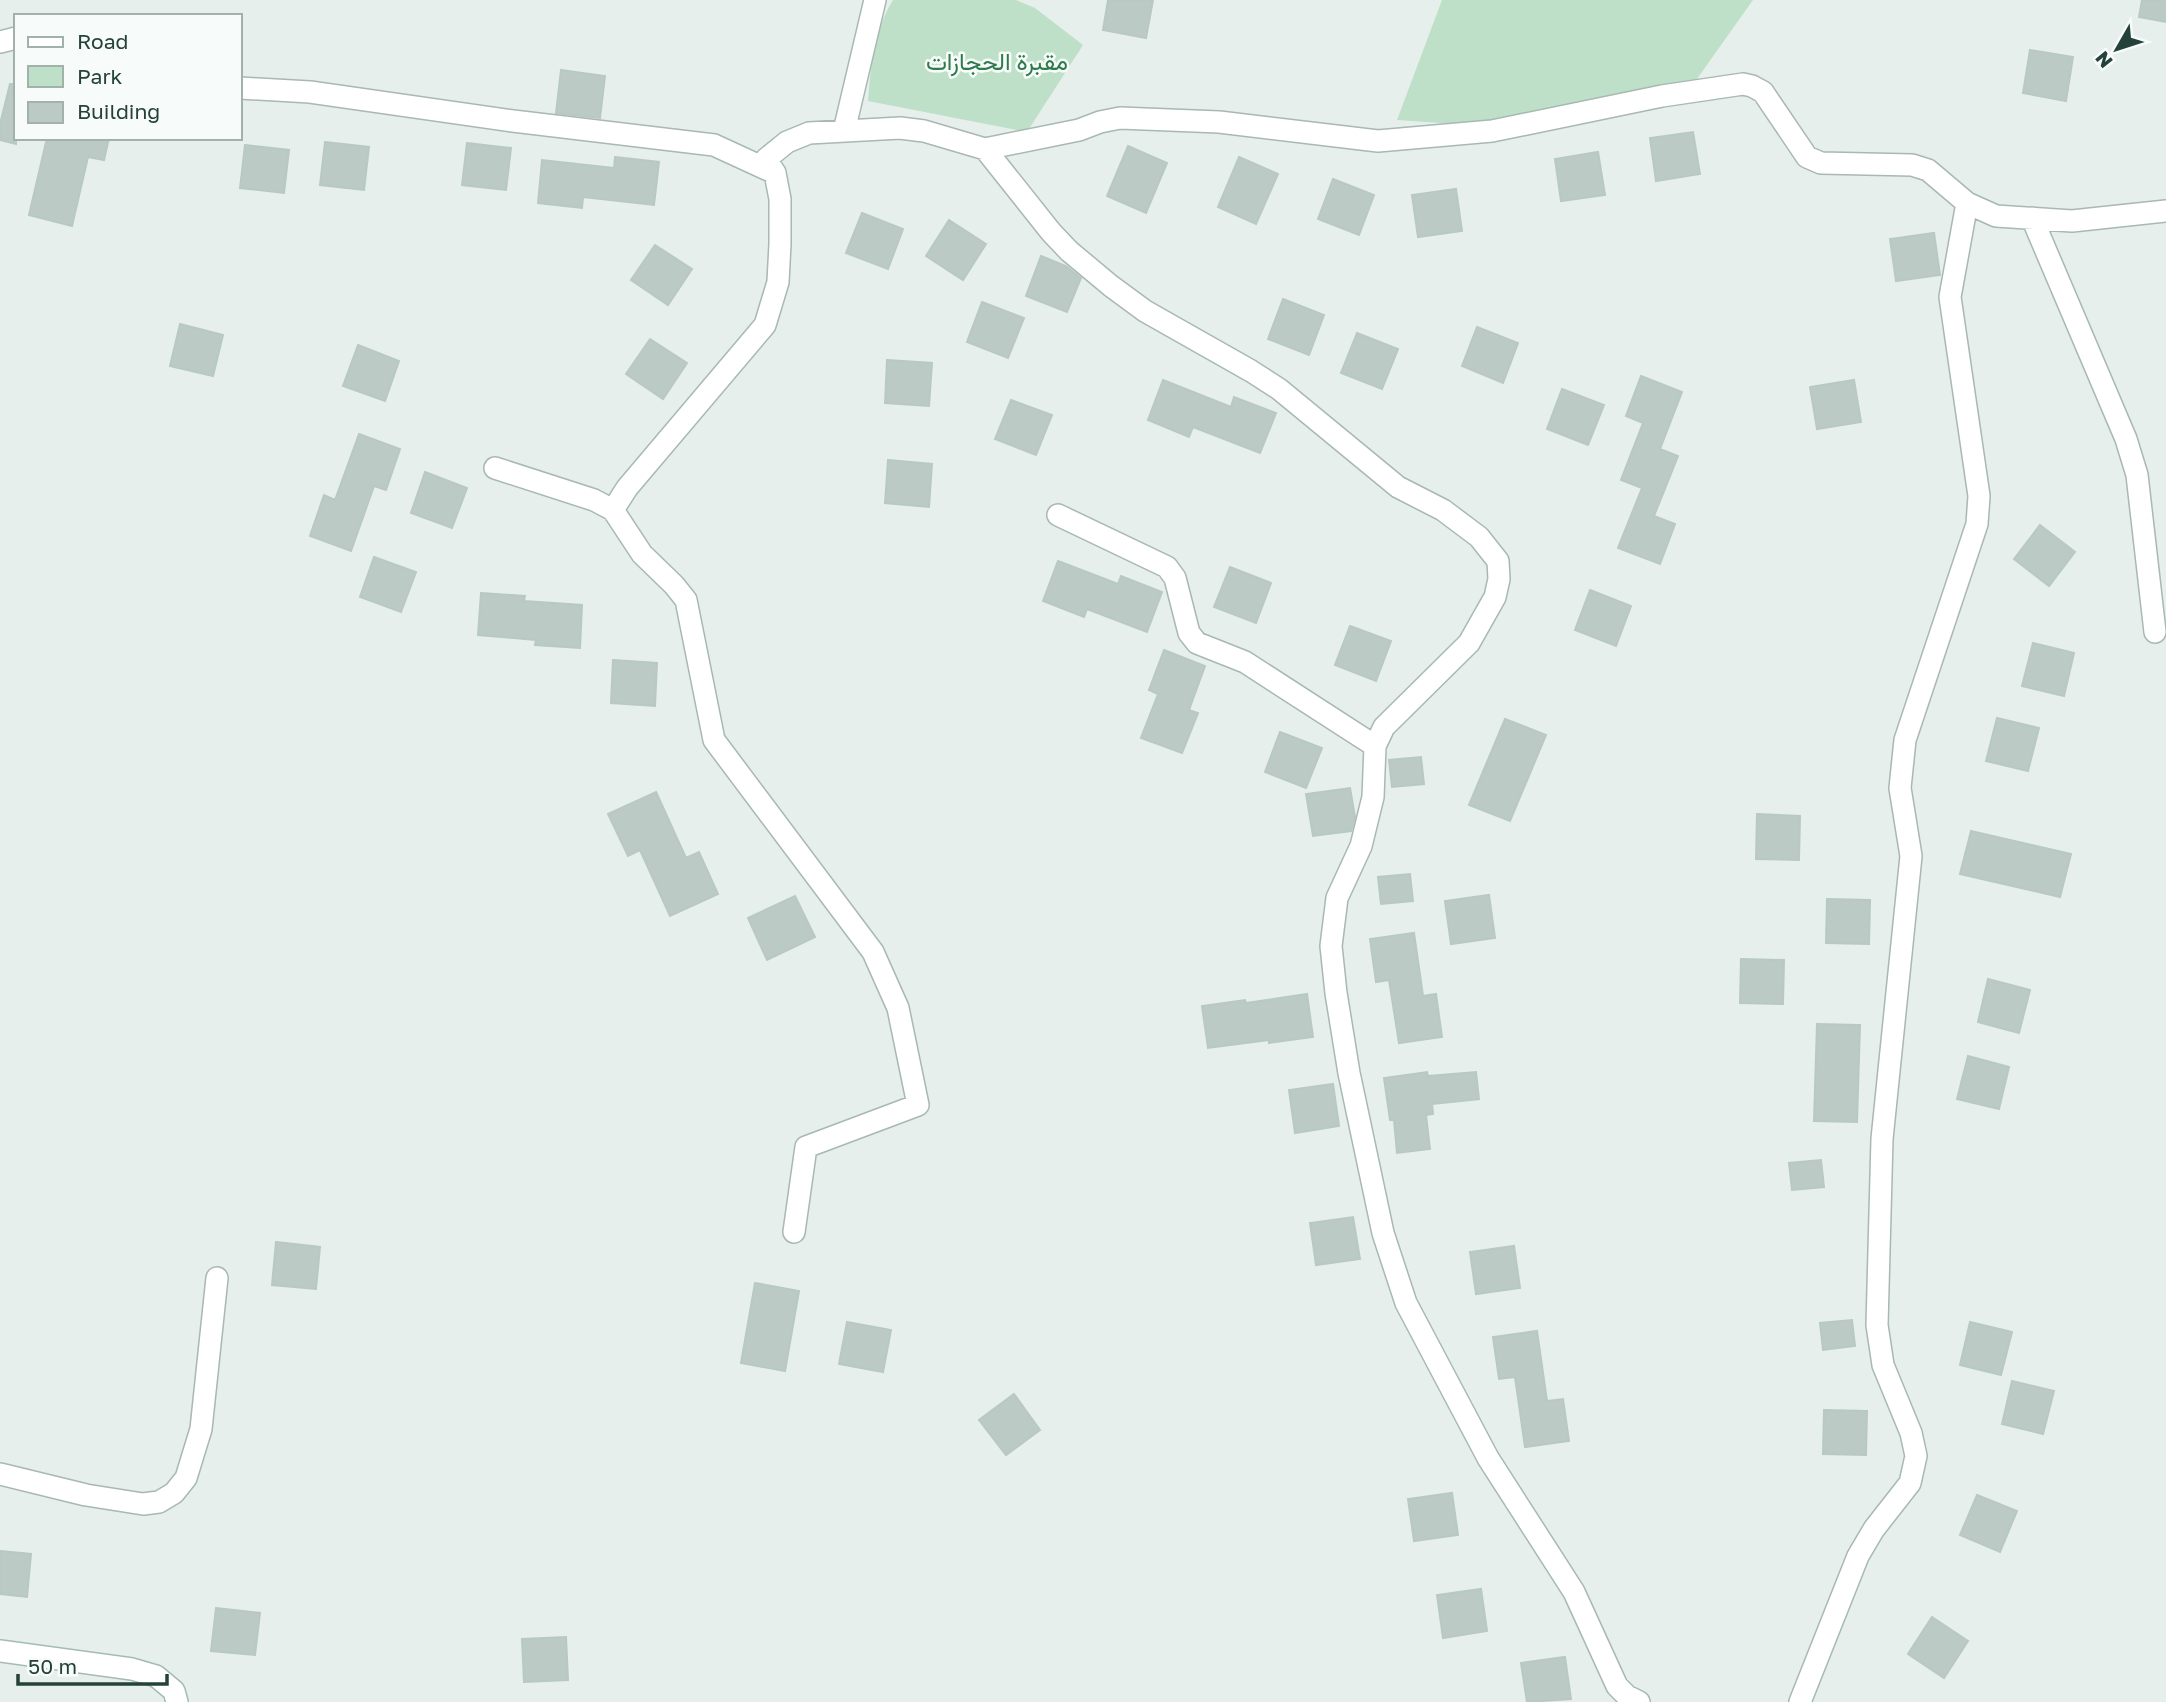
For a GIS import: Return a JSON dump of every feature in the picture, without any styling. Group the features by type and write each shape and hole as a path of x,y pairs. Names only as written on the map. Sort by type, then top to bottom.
{"street":[{"path":"844,131 875,0"},
{"path":"614,510 627,488 765,325 778,282 780,244 780,199 775,173 766,159 787,142 809,133 900,128 923,131 985,149 1079,130 1120,118 1219,122 1365,140 1492,131 1662,96 1742,84 1763,92 1807,157 1821,163 1912,165 1928,170 1966,203 1996,216 2072,220 2166,211"},
{"path":"242,88 310,92 513,121 714,145 775,173"},
{"path":"985,149 1051,232 1111,286 1145,311 1251,371 1279,390 1398,487 1443,510 1479,537 1498,561 1499,579 1495,597 1469,643 1384,727 1375,746 1373,797 1361,846 1337,898 1331,946 1336,993 1349,1073 1383,1233 1406,1303 1488,1458 1574,1592 1617,1686 1639,1702"},
{"path":"1800,1702 1858,1556 1910,1483 1916,1456 1911,1433 1883,1365 1877,1325 1882,1139 1911,856 1900,788 1905,740 1978,515 1979,496 1950,297 1966,203"},
{"path":"2032,218 2126,439 2137,475 2155,632"},
{"path":"495,468 594,500 614,510 642,554 686,600 714,740 873,952 898,1008 918,1105 806,1147 794,1232"},
{"path":"1058,514 1167,568 1175,578 1189,633 1197,643 1245,662 1375,746"},
{"path":"0,1474 86,1495 142,1504 159,1502 174,1493 186,1478 201,1429 217,1278"},
{"path":"0,1651 132,1669 156,1676 174,1691 177,1702"}],"green space":[{"name":"مقبرة الحجازات","path":"893,0 1016,0 1035,8 1083,45 1027,132 868,101 878,36"},
{"path":"1442,0 1753,0 1692,86 1646,88 1579,115 1483,126 1397,120"}],"building":[{"path":"1108,0 1153,0 1146,38 1103,30"},
{"path":"2142,0 2166,0 2166,22 2139,17"},
{"path":"2030,50 2073,57 2066,101 2023,93"},
{"path":"561,70 605,76 600,118 556,113"},
{"path":"10,84 14,84 16,144 0,140 0,124"},
{"path":"1693,132 1700,174 1656,181 1650,138"},
{"path":"47,140 109,140 104,160 88,157 72,226 29,215"},
{"path":"325,142 369,147 364,190 320,185"},
{"path":"467,143 511,148 506,190 462,185"},
{"path":"245,145 289,150 284,193 240,188"},
{"path":"1128,146 1167,163 1146,213 1107,196"},
{"path":"1598,152 1605,195 1561,201 1555,159"},
{"path":"615,157 659,162 654,205 583,197 582,208 538,203 542,160 614,168"},
{"path":"1239,157 1278,174 1256,224 1218,207"},
{"path":"1333,179 1374,195 1359,235 1318,219"},
{"path":"1456,189 1462,231 1418,237 1412,195"},
{"path":"862,213 903,229 888,269 846,253"},
{"path":"949,220 986,244 963,280 926,256"},
{"path":"1934,233 1940,275 1896,281 1890,239"},
{"path":"655,245 692,269 668,305 631,280"},
{"path":"1041,256 1066,266 1081,278 1067,312 1026,296"},
{"path":"1283,299 1324,315 1309,355 1268,339"},
{"path":"982,302 1024,318 1008,358 967,342"},
{"path":"180,324 223,335 213,376 170,366"},
{"path":"1477,327 1518,343 1503,383 1462,366"},
{"path":"1357,333 1398,349 1382,389 1341,373"},
{"path":"650,339 687,363 663,399 626,374"},
{"path":"358,345 399,361 385,401 343,386"},
{"path":"887,360 932,363 929,406 885,403"},
{"path":"1641,376 1682,392 1660,449 1678,456 1654,516 1675,524 1660,564 1618,548 1642,488 1621,480 1643,423 1626,416"},
{"path":"1163,380 1231,407 1234,397 1276,413 1260,453 1193,427 1189,437 1148,420"},
{"path":"1854,380 1861,422 1817,429 1810,387"},
{"path":"1562,389 1604,405 1588,445 1547,429"},
{"path":"1011,400 1052,415 1036,455 995,439"},
{"path":"359,434 400,449 386,490 374,486 351,551 310,536 324,495 335,500"},
{"path":"888,460 932,464 929,507 885,503"},
{"path":"425,472 467,488 452,528 411,513"},
{"path":"2040,525 2075,552 2049,586 2014,559"},
{"path":"374,557 416,572 401,612 360,597"},
{"path":"1058,561 1118,584 1121,576 1162,592 1147,632 1087,609 1084,617 1043,601"},
{"path":"1230,567 1271,583 1256,623 1214,607"},
{"path":"1590,590 1631,606 1616,646 1575,630"},
{"path":"481,593 525,596 524,601 582,605 580,648 535,645 536,640 478,635"},
{"path":"1350,626 1391,641 1376,681 1335,665"},
{"path":"2033,643 2074,653 2064,696 2022,686"},
{"path":"1164,650 1205,666 1189,710 1198,713 1182,753 1141,738 1158,694 1149,690"},
{"path":"613,660 657,663 655,706 611,703"},
{"path":"1997,718 2039,728 2028,771 1986,761"},
{"path":"1505,719 1546,735 1510,821 1469,805"},
{"path":"1280,732 1322,748 1306,788 1265,772"},
{"path":"1421,757 1424,784 1392,787 1389,760"},
{"path":"1350,788 1355,817 1351,831 1313,836 1306,794"},
{"path":"656,792 686,858 699,852 718,894 670,916 640,850 628,856 608,814"},
{"path":"1757,814 1800,816 1799,860 1756,859"},
{"path":"1971,831 2071,854 2060,897 1960,874"},
{"path":"1410,874 1413,901 1381,904 1378,877"},
{"path":"1489,895 1495,938 1451,944 1445,901"},
{"path":"795,896 815,937 767,960 748,918"},
{"path":"1827,899 1870,900 1869,944 1826,943"},
{"path":"1414,933 1423,996 1436,994 1442,1037 1399,1043 1389,980 1376,982 1370,939"},
{"path":"1741,959 1784,960 1783,1004 1740,1003"},
{"path":"1988,979 2030,990 2019,1033 1978,1022"},
{"path":"1307,994 1313,1037 1208,1048 1202,1006"},
{"path":"1817,1024 1860,1025 1857,1122 1814,1121"},
{"path":"1968,1056 2009,1067 1999,1109 1957,1099"},
{"path":"1427,1072 1428,1076 1476,1072 1479,1099 1432,1104 1433,1114 1426,1115 1430,1149 1397,1153 1394,1120 1390,1120 1384,1078"},
{"path":"1333,1084 1339,1126 1295,1133 1289,1090"},
{"path":"1821,1160 1824,1187 1792,1190 1789,1163"},
{"path":"1353,1217 1360,1259 1316,1265 1310,1223"},
{"path":"276,1242 320,1247 316,1289 272,1285"},
{"path":"1514,1246 1520,1288 1476,1294 1470,1252"},
{"path":"755,1283 799,1291 785,1371 741,1363"},
{"path":"1852,1320 1855,1346 1823,1350 1820,1323"},
{"path":"847,1322 891,1330 883,1372 839,1364"},
{"path":"1970,1322 2012,1332 2001,1375 1960,1365"},
{"path":"1537,1331 1547,1401 1563,1399 1569,1441 1525,1447 1515,1377 1499,1379 1493,1337"},
{"path":"2012,1381 2054,1391 2043,1434 2002,1424"},
{"path":"1014,1394 1040,1430 1006,1455 979,1420"},
{"path":"1824,1410 1867,1411 1866,1455 1823,1454"},
{"path":"1452,1493 1458,1535 1414,1541 1408,1499"},
{"path":"1977,1495 2017,1511 2000,1552 1960,1535"},
{"path":"0,1551 31,1554 27,1597 0,1594"},
{"path":"1481,1589 1487,1631 1443,1638 1437,1595"},
{"path":"216,1608 260,1613 255,1655 211,1651"},
{"path":"1932,1617 1968,1641 1944,1678 1908,1654"},
{"path":"566,1637 568,1680 524,1682 522,1639"},
{"path":"1565,1657 1571,1699 1527,1702 1521,1663"}]}
